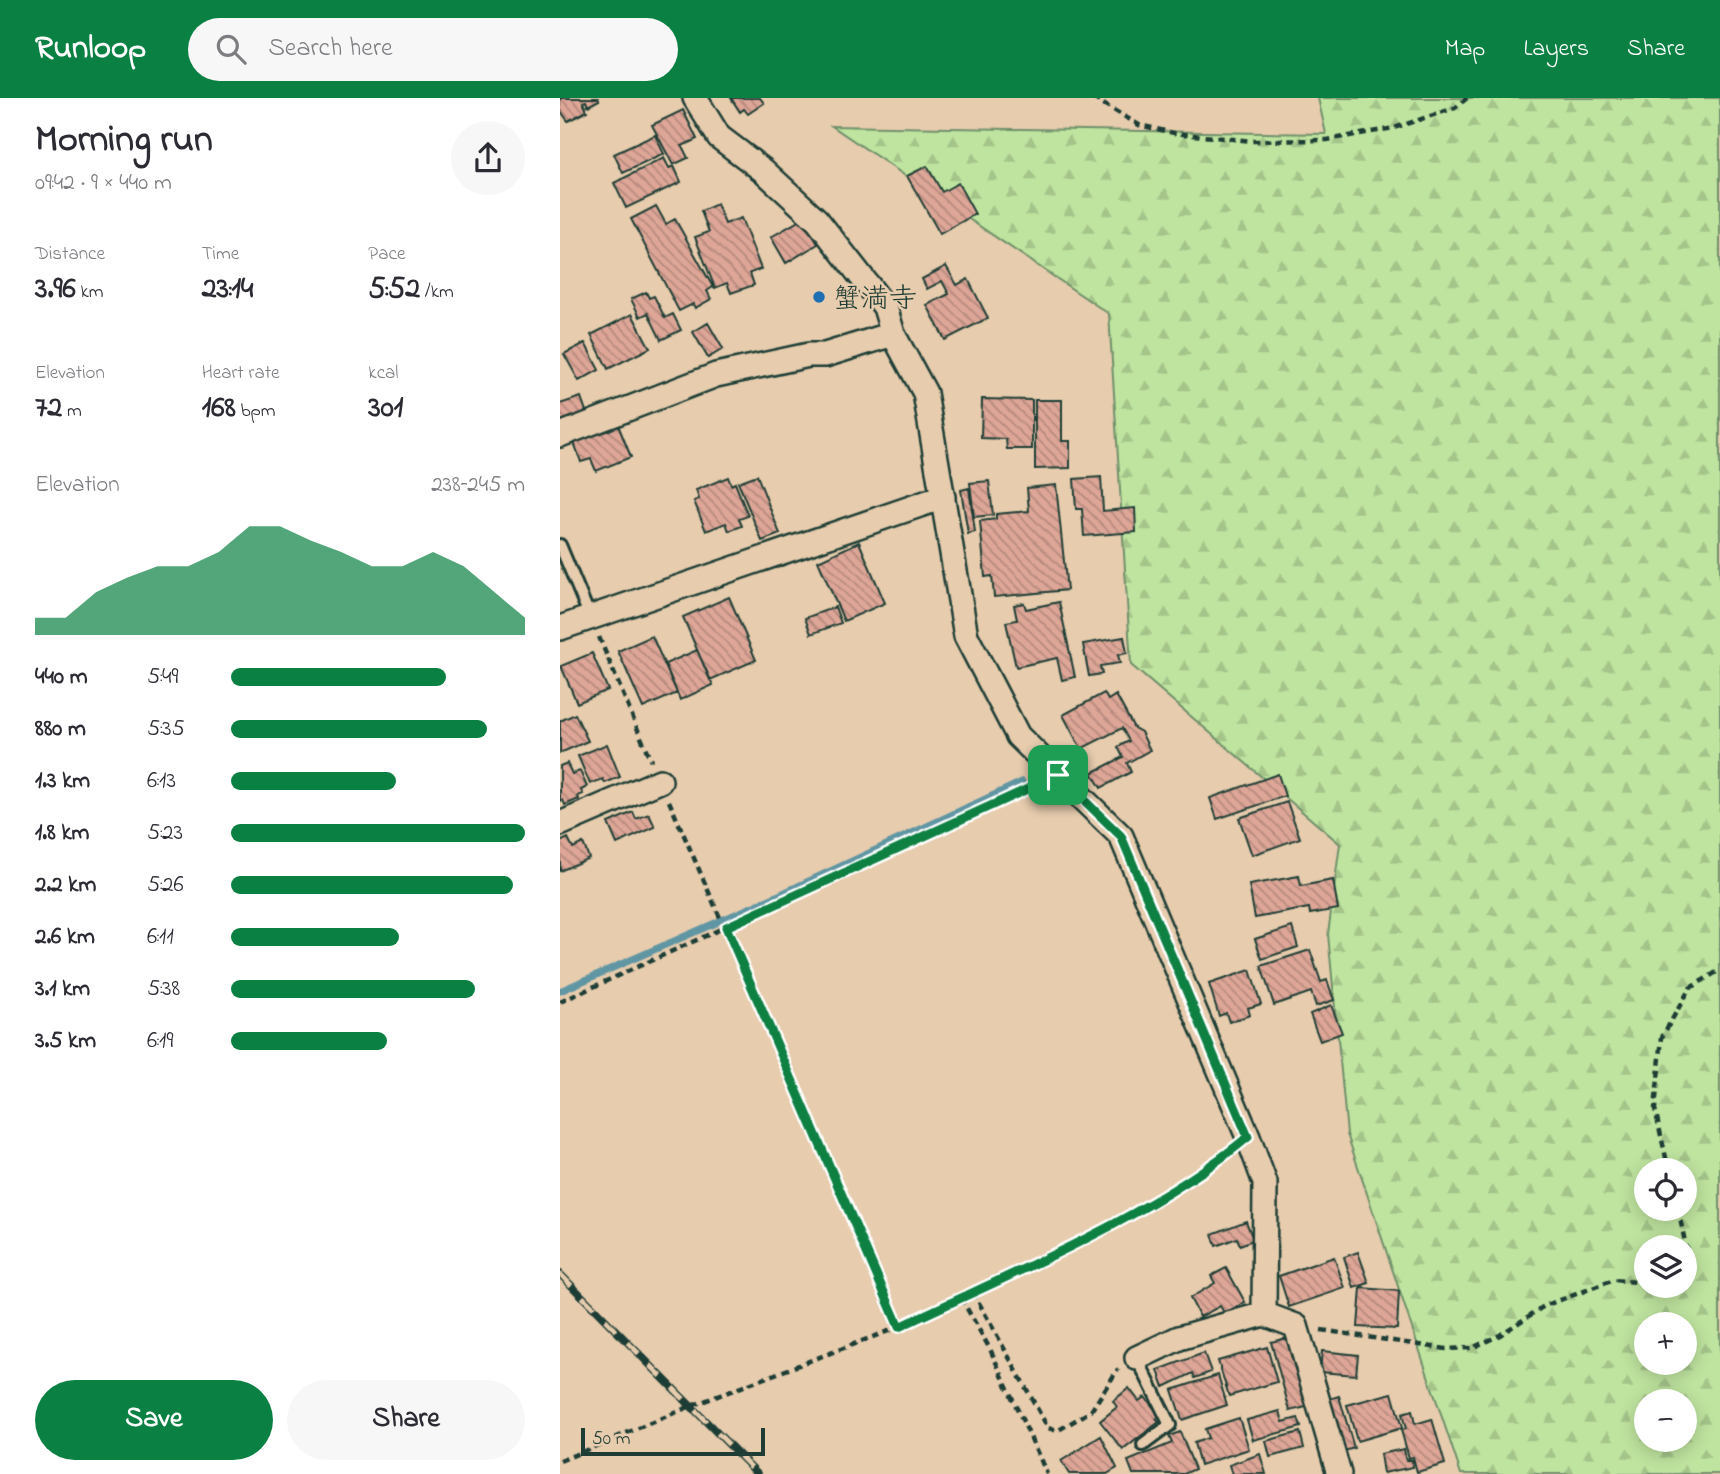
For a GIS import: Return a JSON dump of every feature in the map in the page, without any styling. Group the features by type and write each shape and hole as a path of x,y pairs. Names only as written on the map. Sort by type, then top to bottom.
{"street":[{"path":"695,98 719,137 764,171 817,220 885,307 893,334 925,393 966,636 1018,736 1121,836 1248,1137 1265,1183 1264,1314"},
{"path":"560,435 716,375 809,355 825,355 893,334"},
{"path":"560,628 943,497"},
{"path":"560,824 660,781"},
{"path":"1137,1358 1179,1338 1264,1314 1296,1326 1339,1474"}],"lane":[{"path":"560,545 590,617"},
{"path":"1137,1358 1170,1425 1143,1445"}],"path":[{"path":"1093,98 1139,125 1174,133 1252,141 1327,140 1394,128 1455,108 1467,98"},
{"path":"560,1002 1058,775"},
{"path":"720,914 899,1327"},
{"path":"1666,1158 1655,1109 1662,1037 1689,988 1720,970"},
{"path":"560,1461 691,1406 899,1327 1091,1235 1216,1164 1248,1137"},
{"path":"1296,1326 1446,1349 1472,1348 1500,1335 1544,1306 1614,1280 1634,1282"},
{"path":"973,1292 1048,1428 1058,1431 1091,1411 1112,1373 1137,1358"},
{"path":"961,1297 990,1349 1047,1474"}],"green space":[{"path":"1318,98 1720,98 1720,1474 1461,1474 1347,1134 1328,934 1340,844 1131,665 1109,314 832,126 1326,134"}],"building":[{"path":"560,98 599,100 588,106 586,101 583,102 587,111 568,121 560,110"},
{"path":"731,98 760,98 764,103 748,114 744,109 740,112"},
{"path":"683,110 697,139 682,146 688,158 673,165 652,125"},
{"path":"655,135 664,154 623,173 614,154"},
{"path":"664,158 669,168 674,166 681,182 626,208 614,183"},
{"path":"927,166 942,192 958,183 975,214 940,234 907,176"},
{"path":"717,204 725,224 741,218 761,269 750,273 754,285 731,293 727,283 715,288 695,237 709,232 701,211"},
{"path":"656,206 666,224 675,219 713,287 707,291 711,299 695,308 693,304 679,311 631,219"},
{"path":"804,218 818,244 786,263 771,237"},
{"path":"946,266 957,285 968,279 988,318 945,340 927,305 949,294 942,281 927,289 922,279"},
{"path":"646,292 649,298 654,296 665,318 673,314 681,330 661,340 648,313 640,317 631,299"},
{"path":"632,314 650,348 608,369 591,335"},
{"path":"708,323 723,349 708,358 693,332"},
{"path":"585,343 599,370 579,381 564,354"},
{"path":"581,397 588,417 560,428 560,404"},
{"path":"982,399 1032,400 1032,449 1007,449 1006,439 981,438"},
{"path":"1035,400 1062,400 1062,441 1070,441 1070,468 1035,469"},
{"path":"618,425 631,457 596,471 591,459 581,462 574,442"},
{"path":"757,475 780,534 762,541 738,482"},
{"path":"728,477 731,485 735,483 748,516 739,519 742,526 729,531 726,523 706,531 694,501 699,499 696,490"},
{"path":"1101,477 1103,511 1135,508 1136,532 1084,536 1082,509 1076,509 1074,479"},
{"path":"989,481 993,515 974,517 970,483"},
{"path":"1056,485 1067,590 994,597 992,576 985,577 980,521 996,519 996,514 1029,511 1027,488"},
{"path":"969,488 975,532 968,534 961,490"},
{"path":"859,542 885,603 844,621 818,561"},
{"path":"729,597 756,660 710,680 683,617"},
{"path":"1059,602 1075,677 1062,680 1057,658 1016,667 1006,622 1017,620 1014,605 1024,603 1026,609"},
{"path":"835,607 841,623 811,634 805,618"},
{"path":"652,636 677,693 643,708 618,651"},
{"path":"1124,637 1127,653 1118,655 1120,663 1100,666 1102,674 1089,676 1083,644"},
{"path":"697,650 713,685 680,700 665,664"},
{"path":"592,653 608,690 577,703 561,666"},
{"path":"1104,693 1108,700 1116,695 1150,750 1127,763 1131,772 1101,788 1092,773 1123,757 1118,747 1129,741 1122,728 1081,749 1063,715"},
{"path":"575,714 588,741 560,753 560,721"},
{"path":"607,744 620,777 605,783 603,779 590,784 578,756"},
{"path":"567,763 572,774 580,771 587,787 581,790 583,794 578,796 579,799 565,805 563,800 560,801 560,766"},
{"path":"1278,774 1285,796 1217,819 1210,798"},
{"path":"1287,802 1300,838 1252,855 1239,818"},
{"path":"633,812 636,819 649,814 655,827 617,844 608,823"},
{"path":"568,838 573,848 583,843 589,858 560,871 560,842"},
{"path":"1299,876 1301,886 1333,880 1338,909 1310,914 1309,908 1255,918 1249,885"},
{"path":"1292,927 1298,947 1262,959 1255,939"},
{"path":"1310,950 1321,982 1327,980 1334,1000 1316,1006 1311,992 1274,1005 1261,966"},
{"path":"1250,970 1261,1004 1248,1008 1250,1015 1229,1022 1226,1013 1219,1016 1209,984"},
{"path":"1331,1005 1342,1033 1320,1041 1310,1014"},
{"path":"1246,1221 1253,1240 1240,1245 1237,1238 1216,1246 1212,1234"},
{"path":"1358,1252 1369,1283 1354,1288 1344,1257"},
{"path":"1334,1257 1345,1288 1289,1307 1279,1276"},
{"path":"1226,1268 1245,1302 1225,1314 1220,1306 1200,1317 1190,1298 1215,1283 1211,1276"},
{"path":"1361,1288 1399,1291 1397,1329 1358,1327"},
{"path":"1291,1337 1310,1406 1290,1411 1271,1342"},
{"path":"1267,1347 1277,1382 1229,1396 1218,1361"},
{"path":"1322,1351 1358,1355 1356,1375 1320,1372"},
{"path":"1204,1353 1211,1372 1195,1378 1193,1373 1164,1387 1158,1370"},
{"path":"1218,1375 1227,1405 1182,1420 1172,1390"},
{"path":"1129,1388 1139,1401 1145,1397 1160,1416 1156,1419 1159,1422 1123,1450 1100,1421 1117,1407 1113,1401"},
{"path":"1392,1393 1402,1428 1357,1441 1347,1405"},
{"path":"1339,1396 1354,1448 1341,1452 1326,1400"},
{"path":"1280,1411 1283,1422 1298,1418 1301,1427 1253,1440 1247,1420"},
{"path":"1412,1411 1415,1424 1432,1419 1445,1464 1417,1472 1413,1457 1409,1458 1401,1430 1406,1429 1402,1414"},
{"path":"1239,1418 1249,1449 1200,1465 1194,1443 1208,1438 1205,1429"},
{"path":"1180,1432 1195,1469 1184,1474 1133,1474 1128,1461 1172,1443 1169,1436"},
{"path":"1300,1432 1304,1448 1270,1457 1266,1441"},
{"path":"1101,1436 1117,1468 1107,1474 1069,1474 1061,1461"},
{"path":"1404,1449 1406,1460 1412,1460 1413,1467 1383,1473 1380,1454"},
{"path":"1260,1454 1266,1474 1232,1474 1229,1465"}],"waterway":[{"path":"560,991 779,895 1022,782"}],"railway":[{"path":"560,1274 758,1474"}],"place":[{"name":"蟹満寺","path":"819,297"}],"route":[{"path":"1058,775 1121,836 1248,1137 1216,1164 1091,1235 899,1327 726,927 1058,775"}]}
